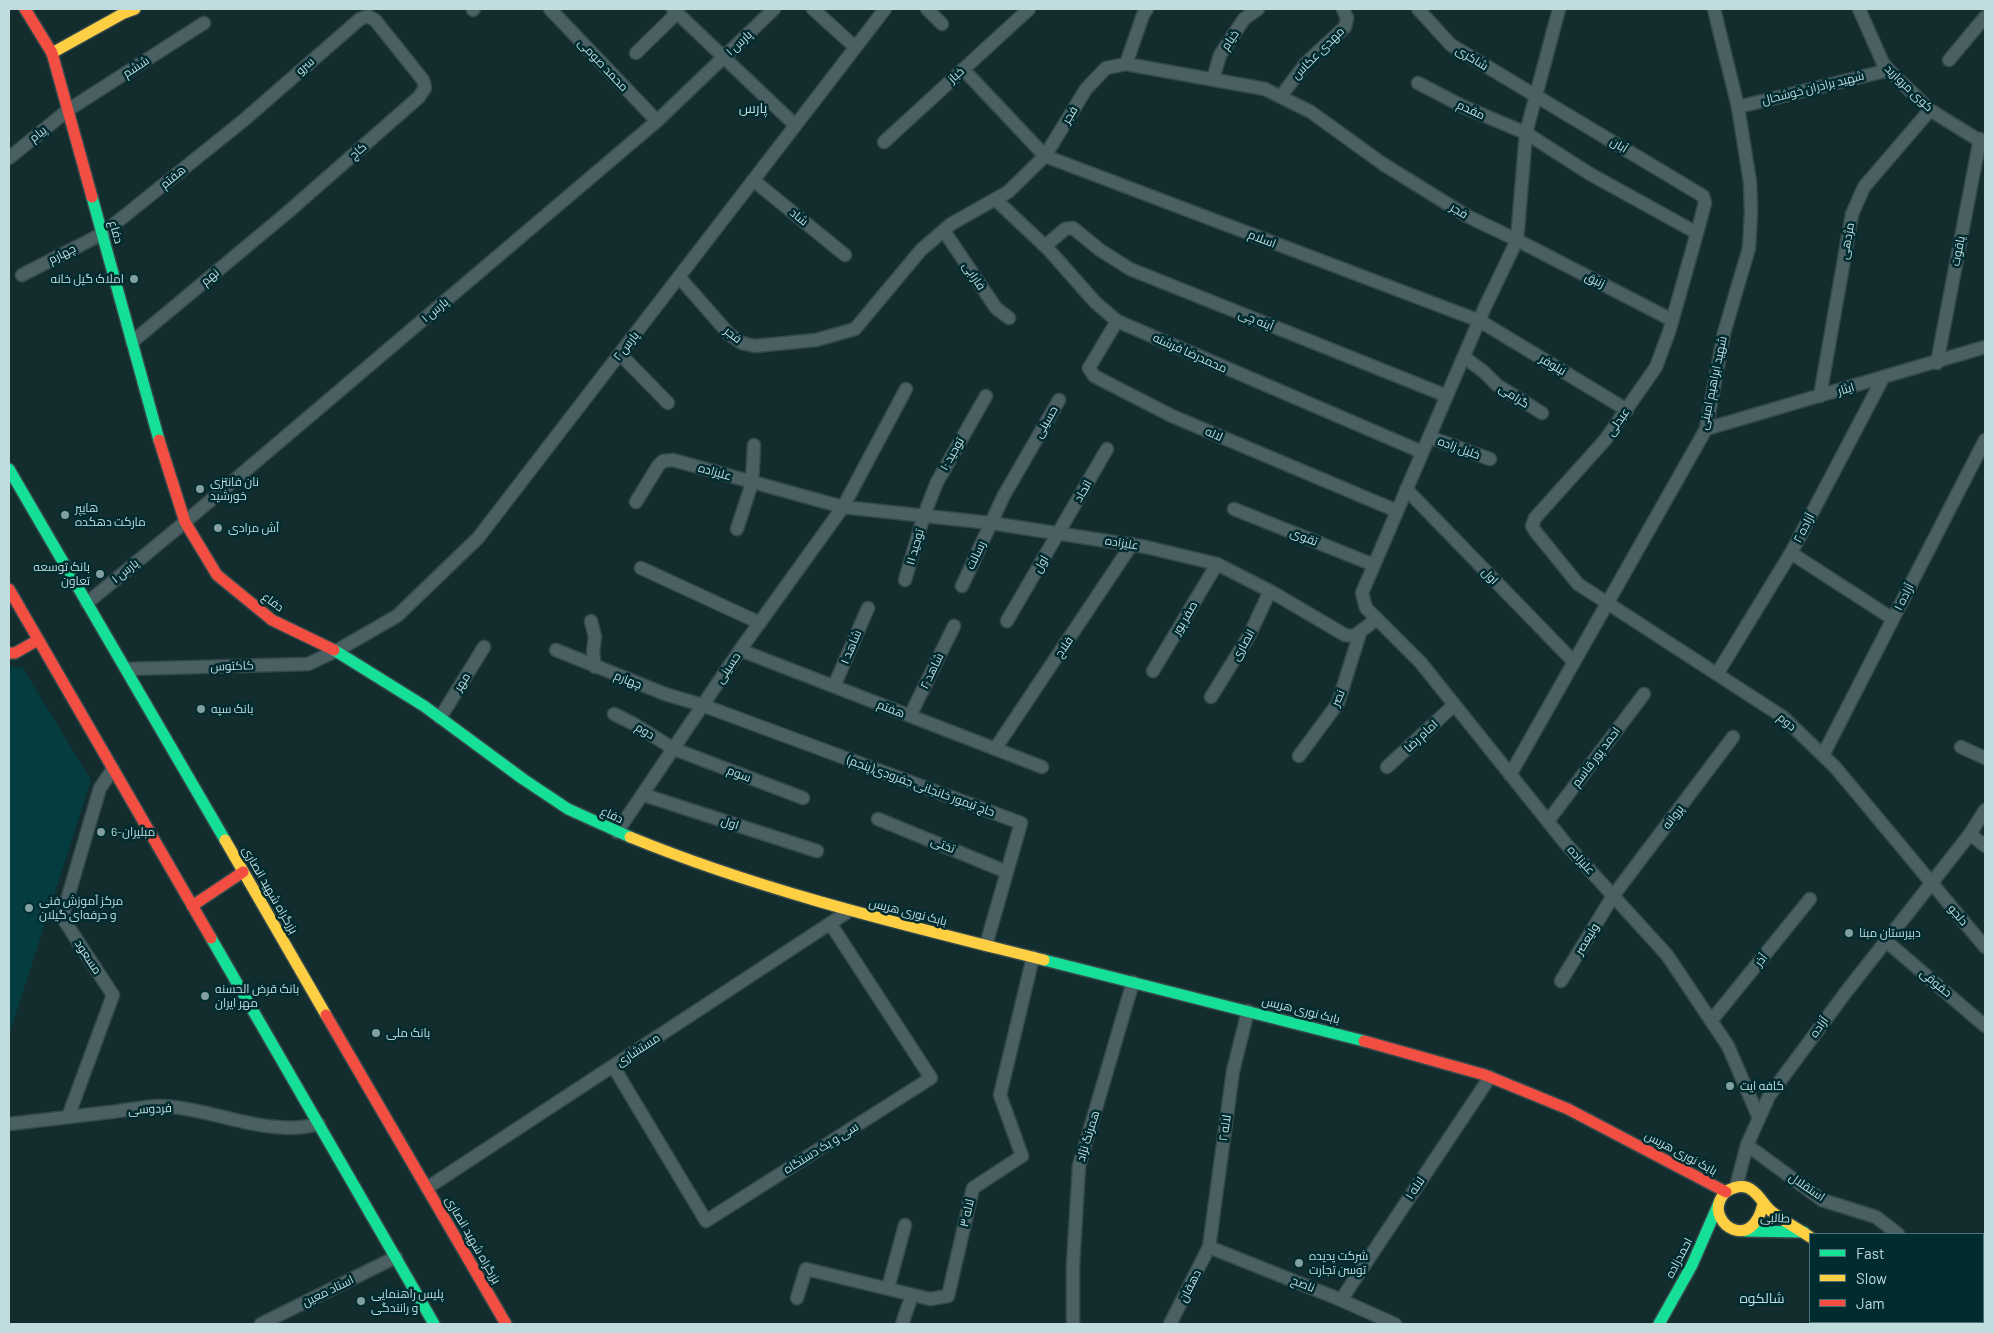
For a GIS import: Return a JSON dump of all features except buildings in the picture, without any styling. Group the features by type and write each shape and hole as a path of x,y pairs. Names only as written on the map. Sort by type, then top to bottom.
{"main road":[{"name":"دفاع","path":"25,9 52,53 168,471 185,522 217,575 272,620 336,651 440,718 523,779 561,804 617,832 671,854 849,911"},
{"path":"52,53 124,13 135,9"},
{"name":"بزرگراه شهید انصاری","path":"9,469 506,1324"},
{"path":"9,589 434,1324"},
{"path":"9,653 15,653 38,640"},
{"path":"192,906 243,872"},
{"name":"بابک نوری هریس","path":"849,911 1398,1049 1490,1077 1568,1109 1727,1194"},
{"path":"1699,1252 1716,1241 1756,1225 1762,1216 1763,1204 1757,1194 1748,1188 1727,1194 1719,1214 1724,1224 1740,1230"},
{"name":"احمدزاده","path":"1658,1324 1699,1252 1727,1194"},
{"name":"طالبی","path":"1763,1204 1807,1234"},
{"name":"طالبی","path":"1740,1230 1807,1234"}],"street":[{"name":"محمد صومی","path":"550,9 656,121"},
{"name":"پارس ۱","path":"87,603 185,522 656,121 774,9"},
{"path":"813,9 855,47"},
{"name":"پارس ۲","path":"336,651 397,616 478,538 754,180 794,124 885,9"},
{"path":"927,9 942,24"},
{"name":"خباز","path":"884,142 1029,9"},
{"name":"خیام","path":"1213,79 1220,55 1244,19 1258,9"},
{"name":"مهدی عکاس","path":"1281,96 1306,63 1345,27 1347,18 1343,9"},
{"name":"شاکری","path":"1418,9 1450,45 1535,95"},
{"path":"1374,565 1480,320 1517,240 1526,133 1559,9"},
{"name":"شهید ابراهیم امینی","path":"1510,775 1706,429 1724,333 1749,248 1751,211 1750,182 1738,107 1714,9"},
{"name":"کوی مروارید","path":"1859,9 1883,63 1889,70 1930,110 1983,142"},
{"path":"636,53 675,11 794,124"},
{"path":"1126,64 1142,11"},
{"name":"کاج","path":"288,212 419,97 426,88 423,80 375,20 368,16"},
{"name":"سرو","path":"244,120 360,19 368,16"},
{"path":"1949,60 1985,17"},
{"name":"ششم","path":"68,110 204,23"},
{"name":"فجر","path":"679,276 729,334 742,343 755,346 816,340 855,329 921,250 952,224 1008,192 1045,156 1086,89 1106,68 1126,64 1265,89 1281,96 1311,112 1383,164 1467,216 1517,240"},
{"path":"963,69 1045,156"},
{"name":"شهید برادران خوشحال","path":"1738,107 1889,70"},
{"name":"مقدم","path":"1418,82 1464,107 1526,133 1590,174 1697,233"},
{"name":"آبان","path":"1535,95 1703,196"},
{"name":"پیام","path":"9,158 68,110"},
{"name":"مژدهی","path":"1820,396 1852,214 1864,187 1930,110"},
{"name":"هفتم","path":"102,234 244,120"},
{"name":"یاقوت","path":"1937,363 1983,142"},
{"name":"اسلام","path":"1045,156 1480,320"},
{"name":"شاد","path":"754,180 845,255"},
{"name":"عبدلی","path":"1607,604 1578,584 1532,526 1535,518 1594,454 1656,367 1672,320 1697,233 1705,203 1703,196"},
{"name":"محمدرضا فرشته","path":"995,199 1045,246 1095,302 1116,321 1422,452"},
{"name":"نهم","path":"132,342 288,212"},
{"name":"آینه چی","path":"1045,246 1065,229 1073,228 1100,250 1130,269 1447,396"},
{"name":"فارابی","path":"944,230 996,308 1008,318"},
{"name":"چهارم","path":"22,275 102,234"},
{"name":"زنبق","path":"1517,240 1672,320"},
{"name":"نیلوفر","path":"1480,320 1627,410"},
{"name":"لاله","path":"1116,321 1089,368 1090,373 1094,376 1172,416 1397,511"},
{"name":"ایثار","path":"1706,429 1937,363 1985,347"},
{"path":"620,354 668,403"},
{"name":"گرامی","path":"1464,357 1484,372 1497,385 1542,413"},
{"name":"آزاده ۲","path":"1717,674 1791,553 1883,378"},
{"path":"838,506 906,390"},
{"name":"توحید ۱۰","path":"924,515 936,482 986,396"},
{"name":"حسینی","path":"991,523 1004,496 1059,400"},
{"name":"خلیل زاده","path":"1429,437 1490,459"},
{"name":"آزاده ۱","path":"1823,755 1985,440"},
{"path":"737,529 752,483 754,445"},
{"name":"اتحاد","path":"1059,533 1107,449"},
{"name":"علیزاده","path":"636,502 658,466 663,461 673,460 838,506 991,523 1132,544 1217,564 1270,591 1346,635 1354,636 1360,632"},
{"name":"اول","path":"1406,489 1574,662"},
{"name":"علیزاده","path":"797,495 838,506"},
{"name":"حسینی","path":"617,832 644,795 702,705 760,623 838,506"},
{"name":"تقوی","path":"1234,509 1374,565"},
{"name":"توحید ‍۱۱","path":"905,580 924,515"},
{"name":"رسالت","path":"962,586 991,523"},
{"name":"اول","path":"1007,621 1059,533"},
{"name":"فلاح","path":"995,749 1132,544"},
{"path":"1791,553 1893,619"},
{"name":"صفر پور","path":"1153,671 1217,564"},
{"name":"علیزاده","path":"1374,565 1362,593 1366,608 1421,663 1566,844 1667,955 1728,1046 1759,1118"},
{"path":"641,568 760,623"},
{"name":"انصاری","path":"1211,697 1249,636 1270,591"},
{"name":"دوم","path":"1607,604 1783,717 1835,767 1931,882"},
{"name":"شاهد ۱","path":"834,686 868,608"},
{"path":"1360,632 1377,619"},
{"path":"591,621 595,637 593,652 595,667"},
{"name":"شاهد ۲","path":"910,716 954,626"},
{"name":"نصر","path":"1299,756 1338,703 1360,632"},
{"name":"مهر","path":"440,718 484,647"},
{"name":"چهارم","path":"556,650 665,694 702,705"},
{"name":"هفتم","path":"740,650 1042,767"},
{"name":"کاکتوس","path":"126,670 308,664 336,651"},
{"name":"احمد پور قاسم","path":"1548,821 1644,694"},
{"name":"حاج تیمور خانجانی جفرودی(پنجم)","path":"702,705 1021,823 986,945"},
{"name":"امام رضا","path":"1387,767 1454,705"},
{"name":"دوم","path":"614,714 634,724 674,750"},
{"name":"پروانه","path":"1613,896 1734,737"},
{"path":"1961,746 1985,758"},
{"name":"سوم","path":"674,750 803,798"},
{"name":"مسعود","path":"68,1117 113,996 62,917 100,788 113,769"},
{"name":"اول","path":"644,795 817,851"},
{"name":"آزاده","path":"1727,1194 1769,1096 1846,992 1970,834 1985,810"},
{"name":"تختی","path":"878,819 1007,872"},
{"path":"1970,834 1985,846"},
{"name":"دلجو","path":"1931,882 1985,947"},
{"name":"ولیعصر","path":"1561,981 1613,896"},
{"name":"آذر","path":"1711,1021 1810,899"},
{"name":"مستشاری","path":"427,1188 849,911"},
{"name":"سی و یک دستگاه","path":"613,1066 706,1221 932,1078 830,924"},
{"name":"حقوقی","path":"1886,941 1985,1026"},
{"name":"لاله ۳","path":"797,1298 806,1269 930,1299 948,1296 973,1188 1022,1156 1000,1095 1033,957"},
{"name":"همرنگ نژاد","path":"1073,1324 1073,1265 1079,1166 1133,982"},
{"name":"لاله ۲","path":"1209,1247 1233,1071 1248,1011"},
{"name":"لاله ۱","path":"1341,1300 1490,1077"},
{"name":"فردوسی","path":"9,1124 159,1106 191,1108 243,1122 275,1128 304,1128 319,1124"},
{"name":"استقلال","path":"1747,1145 1822,1200 1876,1217 1897,1233"},
{"path":"888,1288 905,1225"},
{"name":"ناصح","path":"1209,1247 1341,1300 1395,1324"},
{"name":"دهقان","path":"1170,1324 1209,1247"},
{"name":"استاد معین","path":"261,1324 396,1257"},
{"path":"902,1324 912,1294"}],"shaded area":[{"name":"مرکز آموزش فنی و حرفه‌ای گیلان","path":"9,667 22,667 91,780 9,1035"}],"traffic: fast":[{"path":"92,197 159,440"},
{"path":"9,469 225,840"},
{"path":"334,650 424,706 523,779 568,809 630,837"},
{"path":"211,938 434,1324"},
{"path":"1044,960 1364,1041"},
{"path":"1659,1324 1692,1265 1719,1203"},
{"path":"1745,1231 1804,1232"}],"traffic: slow":[{"path":"52,53 124,13 135,9"},
{"path":"630,837 681,857 783,891 1044,960"},
{"path":"225,840 326,1015"},
{"path":"1763,1204 1758,1219 1750,1227 1742,1231 1726,1225 1718,1209 1720,1200 1726,1192 1739,1187 1749,1188 1758,1195 1771,1211 1809,1236"}],"traffic: jam":[{"path":"25,9 52,53 92,197"},
{"path":"159,440 185,522 217,575 272,620 334,650"},
{"path":"9,589 211,938"},
{"path":"9,653 15,653 38,640"},
{"path":"192,906 243,872"},
{"path":"326,1015 506,1324"},
{"path":"1364,1041 1485,1075 1568,1109 1726,1192"}],"place":[{"name":"املاک گیل خانه","path":"134,279"},
{"name":"نان فانتزی خورشید","path":"200,489"},
{"name":"هایپر مارکت دهکده","path":"65,515"},
{"name":"آش مرادی","path":"218,528"},
{"name":"بانک توسعه تعاون","path":"100,574"},
{"name":"بانک سپه","path":"201,709"},
{"name":"مبلیران-6","path":"101,832"},
{"name":"مرکز آموزش فنی و حرفه‌ای گیلان","path":"29,908"},
{"name":"دبیرستان مبنا","path":"1849,933"},
{"name":"بانک قرض الحسنه مهر ایران","path":"205,996"},
{"name":"بانک ملی","path":"376,1033"},
{"name":"کافه ایت","path":"1730,1086"},
{"name":"شرکت پدیده توسن تجارت","path":"1299,1263"},
{"name":"پلیس راهنمایی و رانندگی","path":"361,1301"}],"district":[{"name":"پارس","path":"753,108"},
{"name":"شالکوه","path":"1762,1298"}]}
